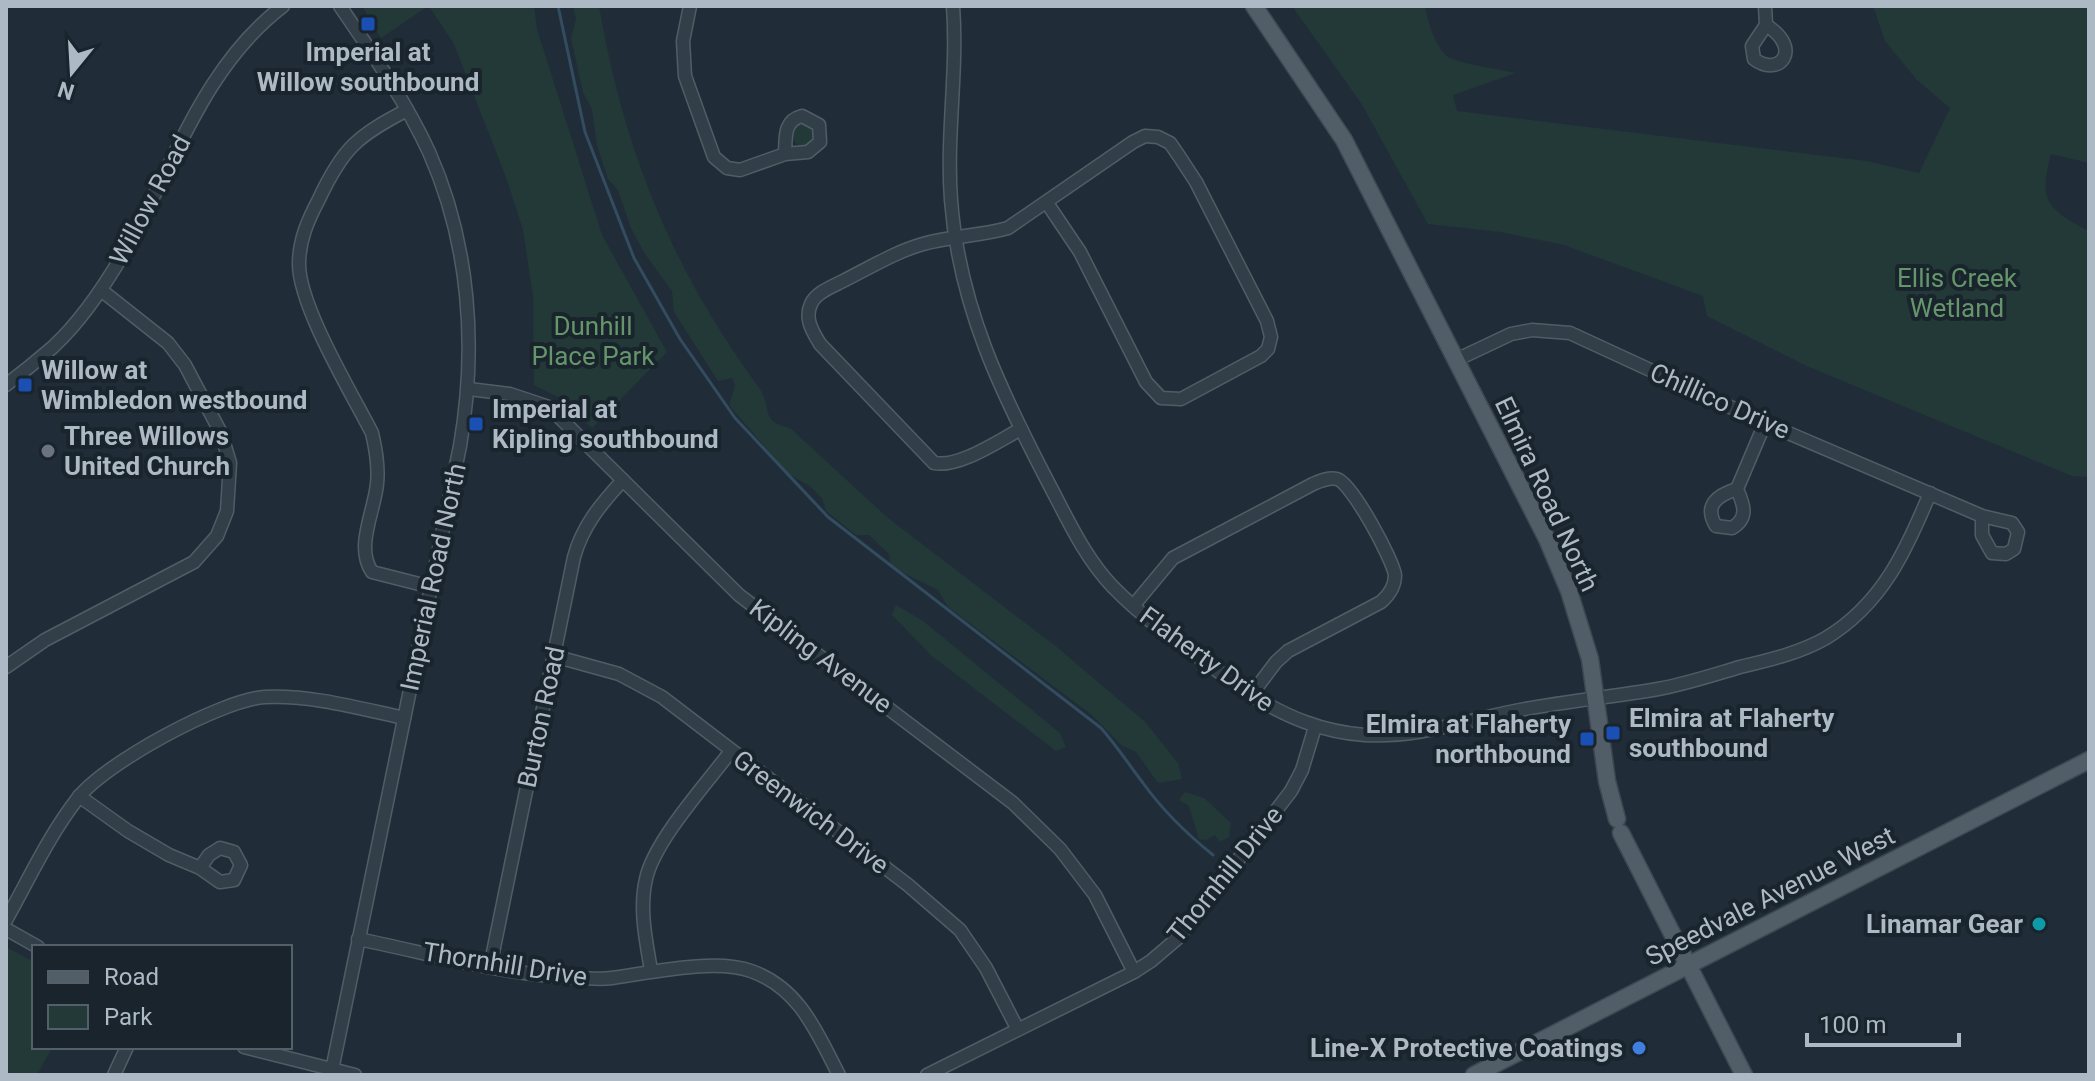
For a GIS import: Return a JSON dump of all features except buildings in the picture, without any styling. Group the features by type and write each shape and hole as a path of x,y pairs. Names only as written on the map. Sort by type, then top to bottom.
{"main road":[{"name":"Elmira Road North","path":"1254,6 1344,140 1547,539 1569,591 1590,659 1607,781 1619,826 1744,1075"},
{"name":"Speedvale Avenue West","path":"1474,1075 2089,760"}],"street":[{"name":"Willow Road","path":"6,385 55,345 101,290 126,249 218,74 244,42 283,6"},
{"name":"Imperial Road North","path":"331,1073 460,446 469,389 467,295 446,199 429,153 407,110 340,6"},
{"path":"690,6 683,41 685,76 714,157 727,168 740,170 785,154"},
{"name":"Flaherty Drive","path":"953,6 955,55 948,163 956,238 973,317 995,376 1021,429 1094,565 1133,606 1251,695 1315,727 1363,734 1411,734 1518,710 1660,689 1788,655 1826,638 1882,589 1904,556 1930,493"},
{"path":"1765,6 1766,25"},
{"path":"407,110 371,129 344,152 307,224 299,264 301,285 311,313 372,433 376,448 377,485 364,548 366,563 372,572 431,587"},
{"path":"1021,429 958,462 946,466 934,463 820,344 809,323 812,300 897,253 923,244 1008,228 1145,136 1158,137 1170,143 1196,182 1267,321 1271,337 1268,349 1252,363 1181,399 1161,398 1146,382 1088,268 1047,203"},
{"path":"6,667 45,640 194,562 217,536 227,511 230,463 221,433 185,365 168,343 101,290"},
{"name":"Chillico Drive","path":"1456,360 1511,334 1532,330 1570,333 1765,423 1982,516"},
{"name":"Kipling Avenue","path":"469,389 519,396 549,407 739,595 1013,803 1060,849 1095,895 1134,972"},
{"path":"1737,489 1765,423"},
{"path":"1133,606 1164,566 1189,547 1327,478 1345,483 1355,494 1395,573 1390,594 1381,602 1288,651 1251,695"},
{"name":"Burton Road","path":"490,967 578,542 593,514 623,480"},
{"name":"Greenwich Drive","path":"554,656 599,667 639,683 675,707 908,885 960,930 986,968 1017,1028"},
{"path":"6,920 79,796 115,765 161,738 236,704 261,697 298,697 404,718"},
{"name":"Thornhill Drive","path":"927,1075 1134,972 1178,938 1297,781 1315,727"},
{"path":"651,970 643,926 646,879 657,850 731,751"},
{"path":"79,796 142,839 200,868"},
{"path":"6,929 34,945"},
{"name":"Thornhill Drive","path":"358,939 490,967 545,975 608,979 651,970 722,966 750,970 794,997 808,1014 839,1075"},
{"path":"114,1075 126,1049"},
{"path":"251,1049 331,1073 355,1075"}],"green space":[{"path":"362,6 428,6 381,38"},
{"name":"Dunhill Place Park","path":"429,6 534,6 537,29 602,235 667,352 592,428 560,398 534,385 533,296 523,230 454,44"},
{"path":"573,6 599,6 622,109 655,205 700,296 762,393 773,421 790,428 888,518 1058,648 1145,722 1178,763 1182,779 1158,783 1136,752 1121,745 1092,715 948,607 938,590 891,567 889,554 869,535 856,535 826,511 822,498 810,486 788,474 729,405 735,386 732,378 718,381 674,312 672,291 645,254 631,228 618,190 608,179 571,38 576,19"},
{"name":"Ellis Creek Wetland","path":"1292,6 1425,6 1436,41 1448,57 1516,73 1453,95 1457,111 1866,161 1919,173 1950,108 1917,80 1885,41 1873,6 2089,6 2089,163 2051,154 2046,193 2055,209 2089,231 2089,477 2072,476 1809,367 1707,316 1703,296 1564,245 1501,232 1428,224 1361,103"},
{"path":"803,124 811,127 814,135 811,143 803,146 795,143 792,135 795,127"},
{"path":"896,605 923,621 1060,733 1066,747 1056,751 932,656 892,615"},
{"path":"1185,792 1204,798 1231,823 1229,837 1220,842 1215,835 1206,840 1199,839 1189,806 1179,800"},
{"path":"6,947 32,961 32,1049 51,1049 37,1075 6,1075"}],"waterway":[{"path":"558,6 585,132 634,258 680,339 735,418 828,517 1101,728 1159,803 1213,855"}],"place":[{"name":"Imperial at Willow southbound","path":"368,24"},
{"name":"Willow at Wimbledon westbound","path":"25,385"},
{"name":"Imperial at Kipling southbound","path":"476,424"},
{"name":"Three Willows United Church","path":"48,451"},
{"name":"Elmira at Flaherty southbound","path":"1613,733"},
{"name":"Elmira at Flaherty northbound","path":"1587,739"},
{"name":"Linamar Gear","path":"2039,924"},
{"name":"Line-X Protective Coatings","path":"1639,1048"}]}
